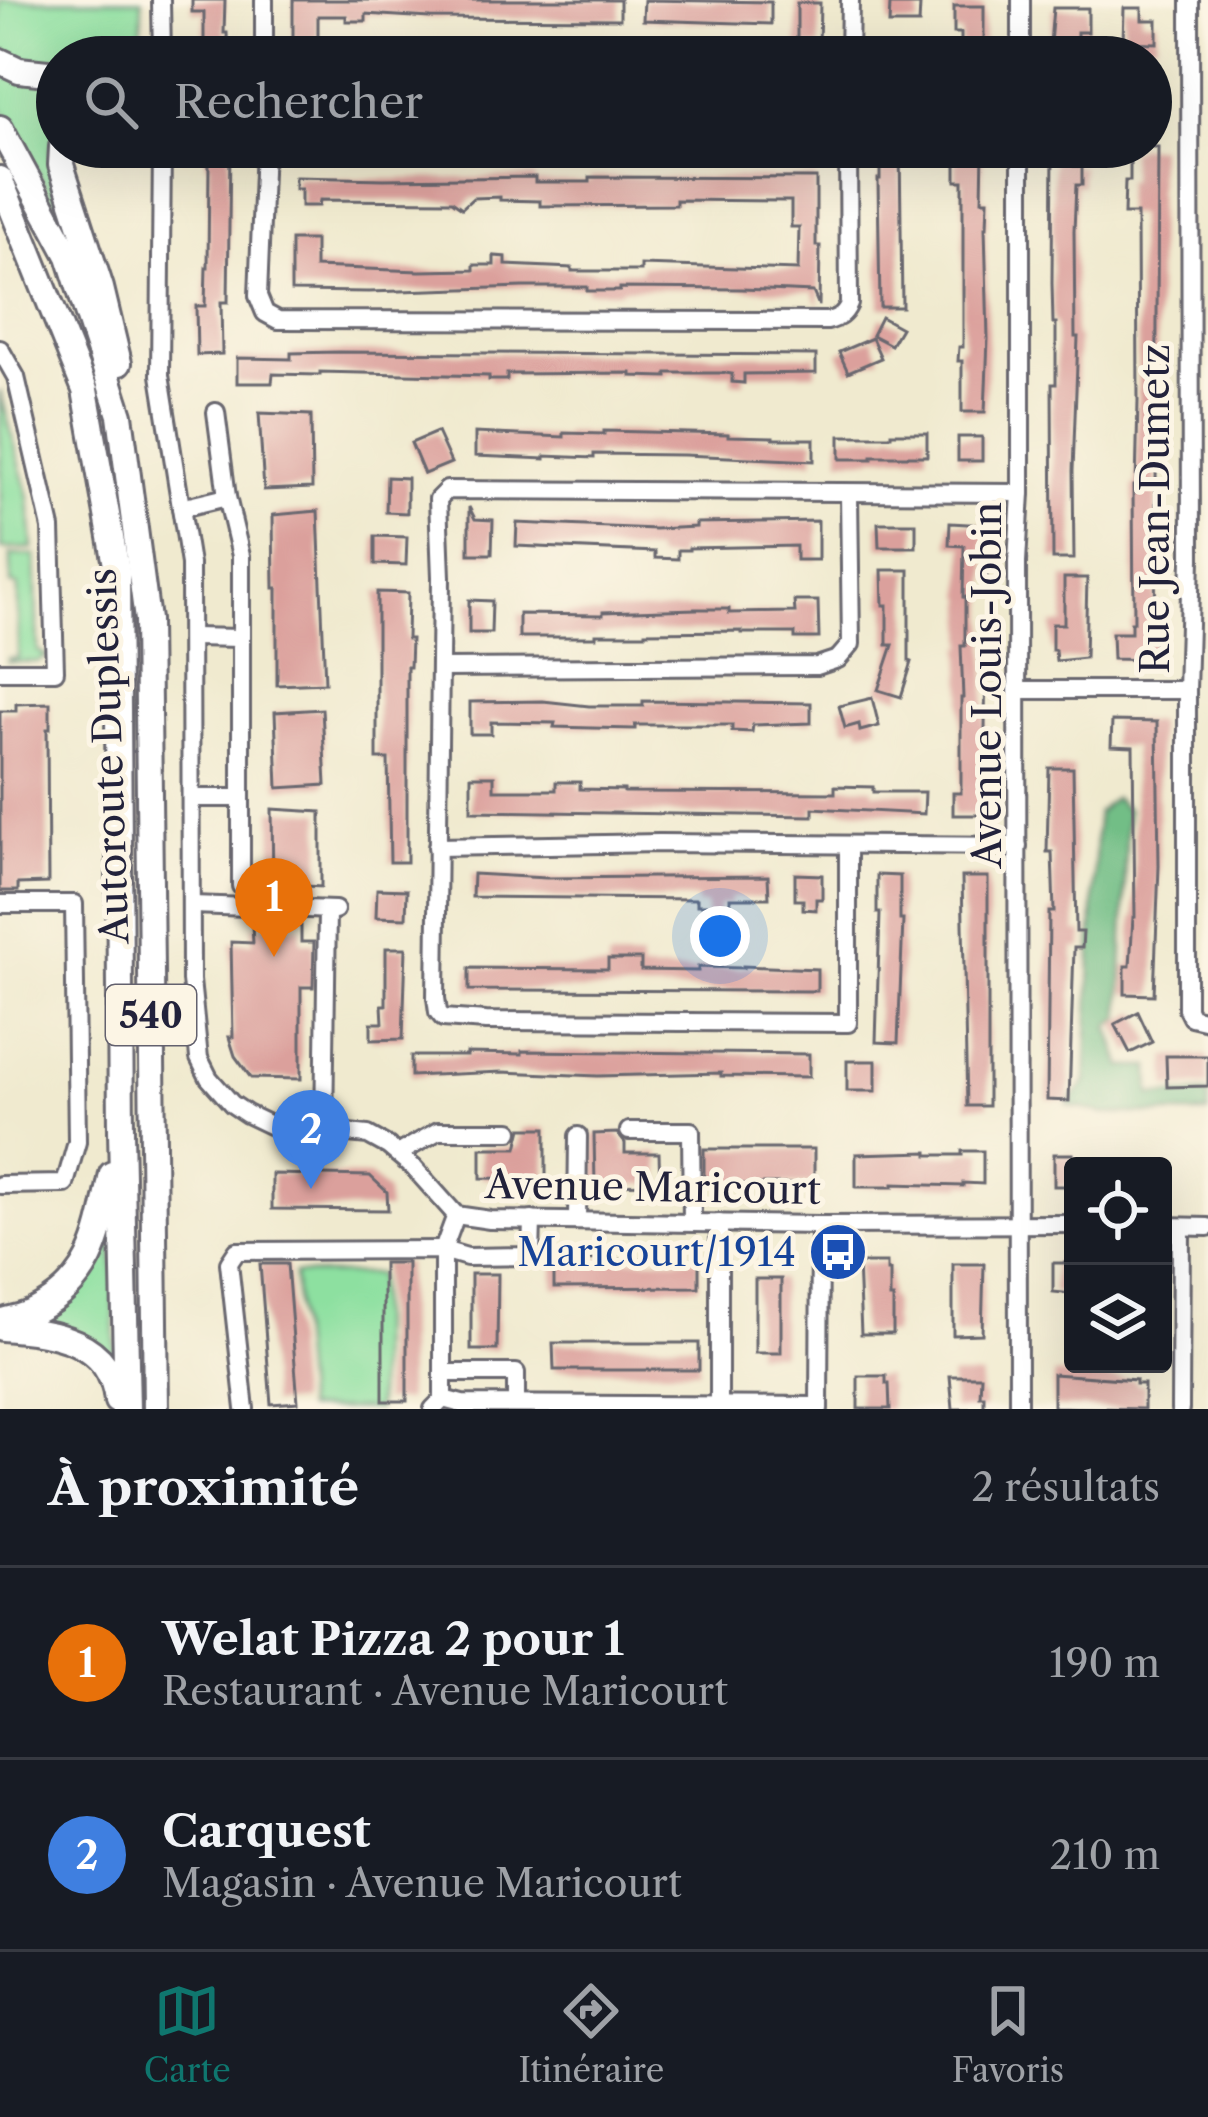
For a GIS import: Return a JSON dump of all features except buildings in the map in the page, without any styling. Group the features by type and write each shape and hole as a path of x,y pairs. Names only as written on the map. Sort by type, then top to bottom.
{"highway":[{"path":"0,62 36,72"},
{"name":"Autoroute Duplessis","path":"0,128 69,256 120,416 147,620 156,1409"},
{"path":"62,168 101,288 134,426 151,583 147,620"},
{"name":"Autoroute Duplessis","path":"0,179 85,390 116,571 127,1409"},
{"path":"0,1325 36,1311 85,1270 96,1245 121,1131"},
{"path":"0,1325 53,1333 83,1346 113,1377 118,1409"}],"street":[{"path":"161,0 162,36"},
{"path":"264,0 264,36"},
{"path":"849,36 850,0"},
{"path":"1022,0 1022,36"},
{"name":"Rue Jean-Dumetz","path":"1190,0 1199,494 1187,690 1187,1009 1200,1019"},
{"name":"Avenue Maricourt","path":"162,168 160,375 190,565 191,980 199,1058 209,1078 232,1104 270,1125 368,1135 414,1168 456,1215 490,1220 820,1225 1064,1224"},
{"path":"263,168 258,296 265,313 278,320 683,321 826,321 844,313 849,304 848,168"},
{"name":"Avenue Louis-Jobin","path":"1018,1409 1017,562 1022,493 1022,168"},
{"path":"0,671 55,671 51,528 16,377 1,355"},
{"path":"216,412 226,497 241,556 241,886"},
{"path":"848,845 848,1023 443,1018 436,998 439,499 447,490 1022,493"},
{"path":"440,668 817,666 838,659 851,644 849,494"},
{"path":"181,508 226,497"},
{"path":"191,637 241,638"},
{"path":"1018,690 1187,690"},
{"path":"192,798 241,798"},
{"path":"437,847 659,843 1018,846"},
{"path":"0,904 74,904 77,1142 65,1184 0,1185"},
{"path":"192,905 337,910 338,955"},
{"path":"324,1130 327,910"},
{"path":"398,1154 438,1130 510,1131"},
{"path":"628,1131 691,1131 692,1222"},
{"path":"577,1221 578,1136"},
{"path":"456,1215 443,1250 443,1373 448,1405 819,1408 820,1225"},
{"path":"245,1409 230,1263 237,1251 443,1250 467,1257 531,1256 532,1220"},
{"path":"719,1222 719,1405"},
{"path":"1180,1409 1172,1227 1208,1227"},
{"path":"443,1373 516,1373 516,1404"}],"green space":[{"path":"0,0 142,0 141,36 36,36 36,63 0,54"},
{"path":"0,70 36,78 36,168 52,168 85,264 45,185 0,106"},
{"path":"0,391 29,497 33,548 1,549"},
{"path":"11,555 35,555 38,651 47,656 37,662 8,662 18,658 18,586 11,584"},
{"path":"1114,798 1127,809 1121,1018 1109,1026 1123,1067 1150,1067 1151,1095 1208,1093 1208,1114 1104,1114 1068,1105 1086,1082 1097,813"},
{"path":"107,1244 113,1245 115,1357 108,1358 46,1325 45,1320 74,1297"},
{"path":"294,1274 378,1274 377,1409 305,1409"}],"place":[{"name":"Welat Pizza 2 pour 1","path":"274,957"},
{"name":"Carquest","path":"311,1189"},
{"name":"Maricourt/1914","path":"838,1252"}]}
